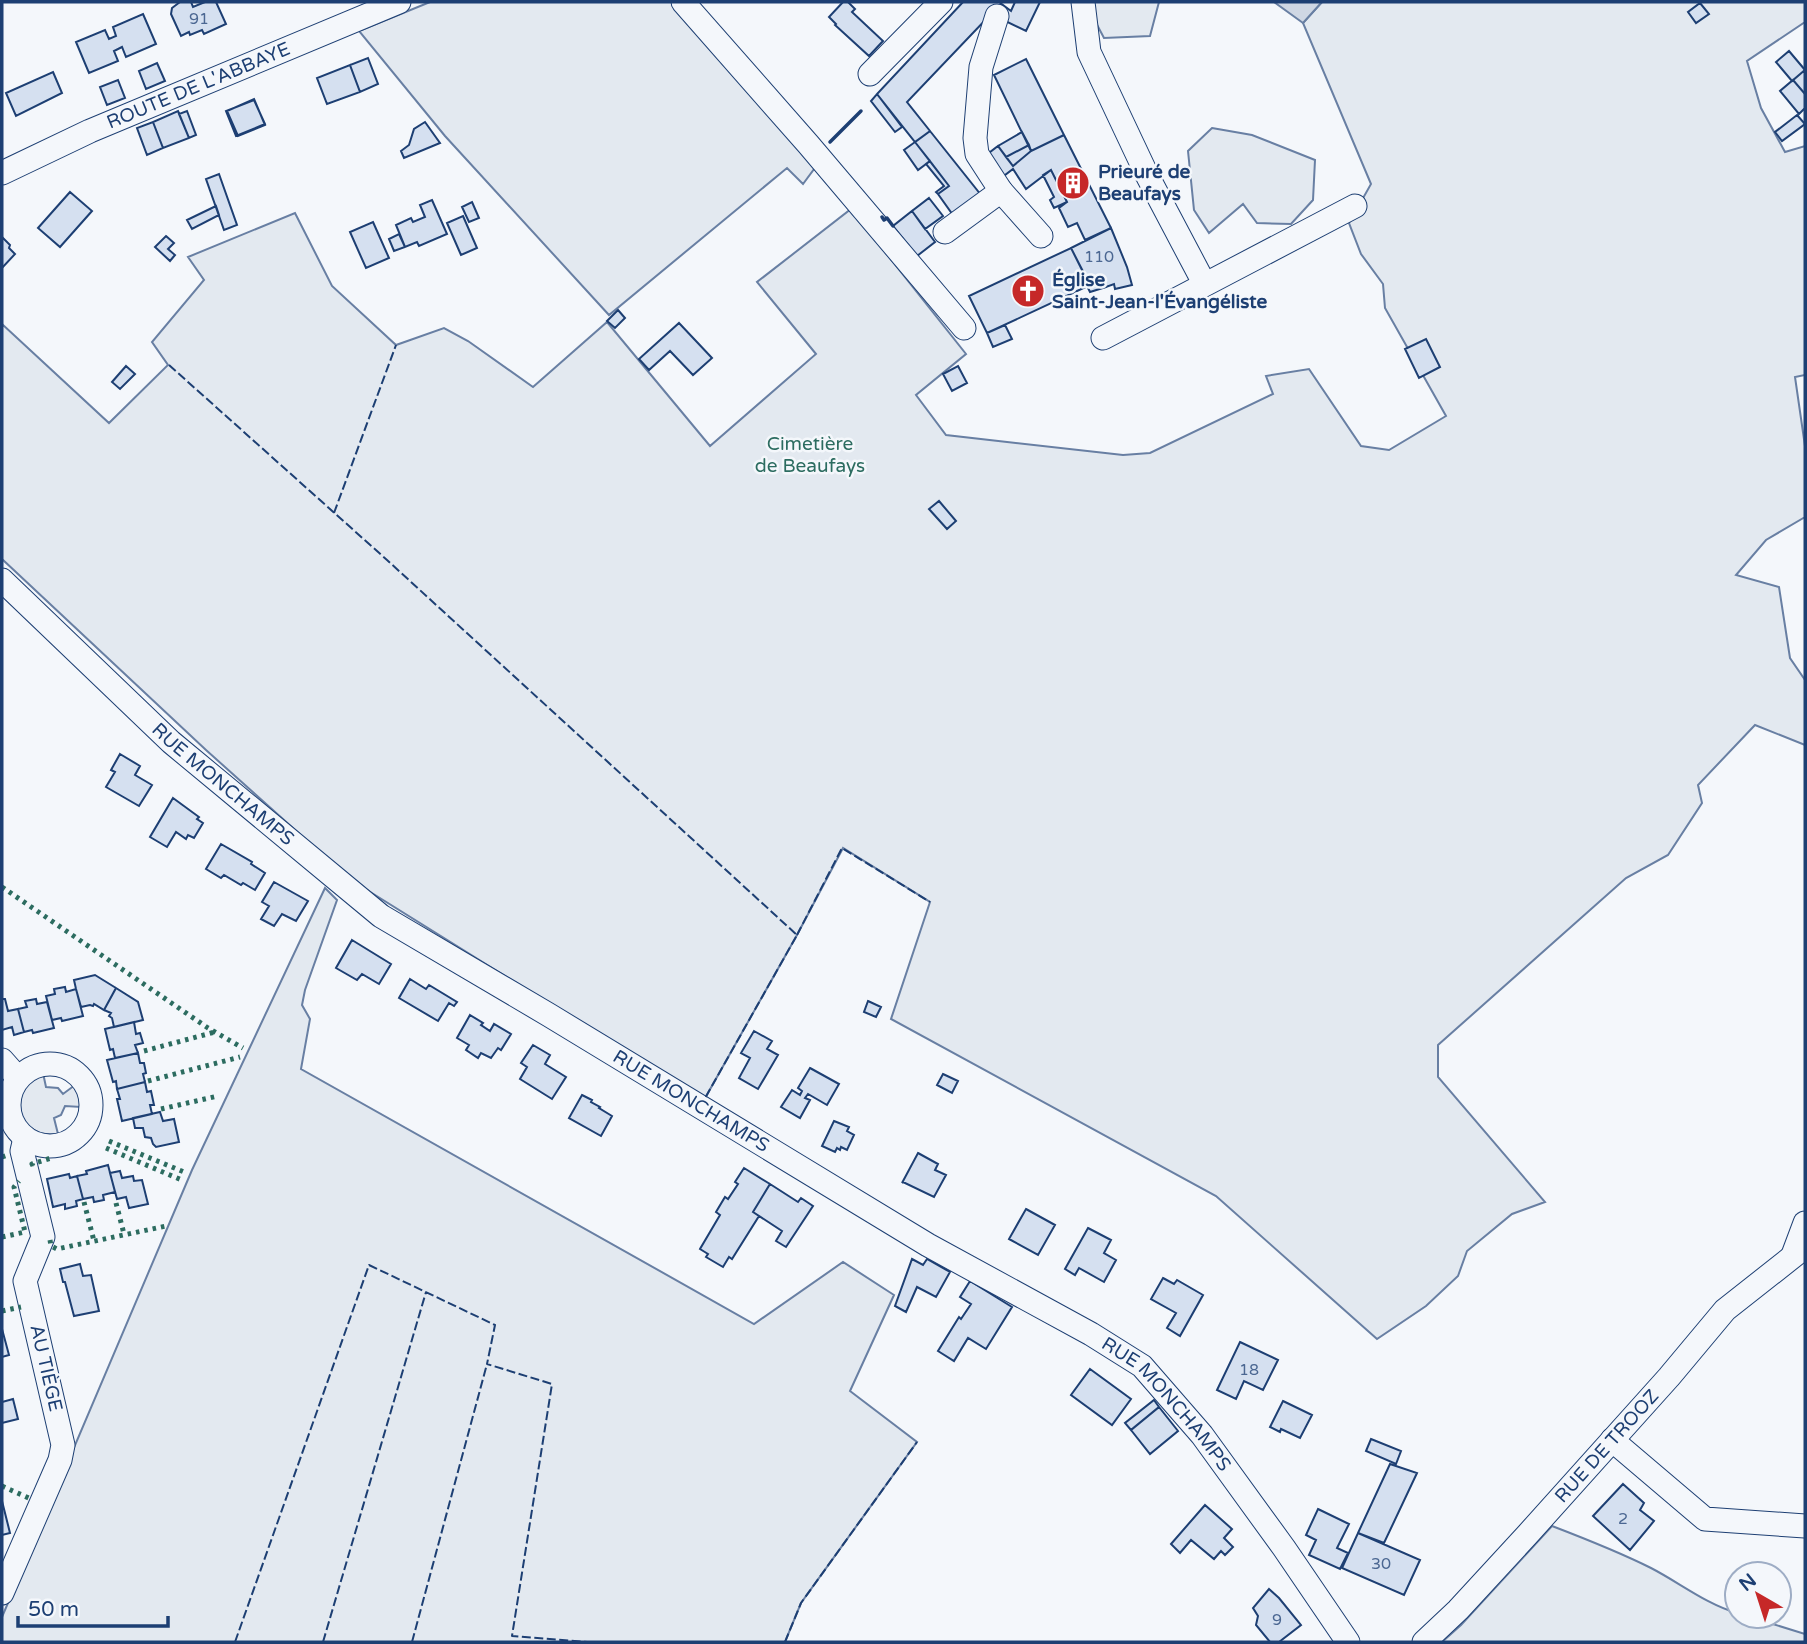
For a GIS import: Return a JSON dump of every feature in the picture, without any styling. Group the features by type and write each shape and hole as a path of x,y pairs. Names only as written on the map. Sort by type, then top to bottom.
{"street":[{"name":"ROUTE DE L'ABBAYE","path":"2,173 90,131 399,2"},
{"path":"683,2 964,328"},
{"path":"870,74 941,2"},
{"path":"1083,2 1088,52 1147,175 1204,283"},
{"path":"1001,7 981,67 975,138 977,154 1002,191 1041,236"},
{"path":"944,232 1002,191"},
{"path":"1102,338 1355,206"},
{"name":"RUE MONCHAMPS","path":"2,580 171,742 381,916 928,1245 1091,1334 1142,1366 1202,1435 1348,1642"},
{"path":"2,1060 18,1079 33,1067 52,1063 70,1069 85,1082 91,1100 89,1119 78,1135 62,1144 43,1146 25,1138"},
{"name":"AU TIÈGE","path":"2,1592 60,1461 63,1445 26,1280 43,1237 22,1151 25,1138 14,1126 9,1110 10,1093 18,1079"},
{"path":"1799,1251 1805,1223"},
{"name":"RUE DE TROOZ","path":"1424,1642 1458,1610 1669,1377 1725,1310 1799,1251"},
{"path":"1612,1440 1705,1519 1805,1526"}],"green space":[{"path":"430,2 683,2 817,165 803,184 787,168 609,315 445,136 359,31"},
{"path":"1085,2 1159,2 1150,36 1104,38"},
{"name":"Cimetière de Beaufays","path":"1322,2 1805,2 1805,22 1747,61 1761,108 1785,152 1805,146 1805,375 1795,377 1805,446 1805,517 1766,540 1736,575 1779,587 1790,658 1805,680 1805,745 1755,725 1698,785 1702,803 1668,855 1626,878 1438,1045 1438,1077 1545,1202 1512,1214 1467,1251 1458,1276 1426,1306 1377,1339 1216,1196 891,1019 930,902 843,848 704,1100 351,880 206,750 2,559 2,324 109,423 168,365 152,342 204,280 188,257 295,213 332,286 396,345 444,328 468,341 533,387 607,322 710,446 816,354 757,282 851,209 966,354 916,395 946,435 1123,455 1150,453 1273,394 1266,376 1309,369 1361,446 1389,450 1446,416 1385,308 1383,284 1361,254 1349,223 1371,184 1303,23"},
{"path":"1212,128 1252,135 1315,160 1313,200 1291,224 1257,223 1243,204 1209,233 1194,210 1188,151"},
{"path":"325,888 337,900 305,990 302,1005 310,1019 301,1069 754,1324 843,1262 894,1295 850,1391 917,1442 801,1603 785,1642 2,1642 2,1617 192,1170"},
{"path":"43,1073 46,1087 58,1088 63,1094 75,1085 80,1097 81,1107 65,1106 61,1115 54,1118 58,1134 43,1134 32,1129 19,1110 18,1098 22,1087 30,1078"},
{"path":"1552,1526 1639,1562 1723,1608 1723,1630 1792,1630 1805,1634 1805,1642 1442,1642"}],"shaded area":[{"path":"1274,2 1322,2 1303,23"}],"building":[{"path":"180,2 191,2 193,7 205,2 216,2 226,24 204,34 202,30 181,36 171,14 172,8"},
{"path":"843,2 848,2 855,9 852,12 883,41 869,56 829,17"},
{"path":"963,2 999,2 1011,11 1015,2 1040,2 1026,31 991,14 907,102 930,131 915,142 877,94"},
{"path":"1700,3 1709,14 1696,23 1688,12"},
{"path":"143,14 156,44 126,57 122,47 114,51 118,61 89,73 76,42 105,30 109,39 116,36 113,27"},
{"path":"1789,51 1805,70 1792,81 1776,62"},
{"path":"368,58 378,84 360,92 350,65"},
{"name":"Prieuré de Beaufays","path":"1026,59 1064,135 1031,151 994,75"},
{"path":"157,63 165,81 146,89 139,71"},
{"path":"350,65 360,92 327,104 317,78"},
{"path":"1805,70 1805,94 1793,80"},
{"path":"53,72 62,93 16,116 6,93"},
{"path":"118,80 125,98 107,105 100,87"},
{"path":"1793,80 1805,94 1805,108 1799,114 1780,91"},
{"path":"877,94 902,127 895,132 871,101"},
{"path":"254,99 265,125 238,136 227,111"},
{"path":"254,100 265,124 236,136 226,111"},
{"path":"178,111 189,138 163,148 153,122"},
{"path":"187,111 196,135 189,138 179,114"},
{"path":"1797,115 1805,124 1782,141 1775,132"},
{"path":"153,122 163,148 147,155 137,128"},
{"path":"425,122 440,143 404,158 401,151 409,145 414,129"},
{"path":"930,131 981,195 953,215 938,194 949,186 915,142"},
{"path":"1022,132 1029,145 1006,157 998,146"},
{"name":"Prieuré de Beaufays","path":"1064,135 1111,228 1085,240 1077,223 1068,227 1059,208 1067,202 1051,170 1026,189 1013,169 1001,178 985,156 998,146 1013,166 1031,151"},
{"path":"915,142 930,161 918,170 904,150"},
{"path":"1029,145 1031,151 1013,166 1006,157"},
{"path":"930,161 949,186 938,194 936,192 944,186 926,164"},
{"path":"1051,170 1067,202 1054,208 1050,200 1054,197 1043,175"},
{"path":"219,174 237,225 224,230 206,179"},
{"path":"70,192 92,211 60,247 38,228"},
{"path":"929,198 943,216 925,229 912,211"},
{"path":"432,200 447,234 419,246 417,242 405,247 396,225 411,218 413,222 425,217 420,205"},
{"path":"472,202 479,218 469,222 462,207"},
{"path":"216,206 219,215 192,229 187,220"},
{"path":"912,211 935,242 917,256 893,226"},
{"path":"463,216 477,248 461,255 447,223"},
{"path":"373,222 389,258 366,268 350,232"},
{"name":"Prieuré de Beaufays","path":"1111,228 1132,285 1115,289 1114,284 1106,287 1103,276 1088,282 1071,248"},
{"path":"399,234 405,247 394,251 389,239"},
{"path":"166,236 174,243 168,249 175,255 170,261 155,247"},
{"path":"2,237 15,254 2,268"},
{"name":"Église Saint-Jean-l'Évangéliste","path":"1071,248 1090,285 987,333 969,296"},
{"path":"1103,276 1106,287 1090,292 1088,282"},
{"path":"618,310 625,318 615,328 607,321"},
{"path":"679,323 712,358 693,375 670,351 649,370 639,359"},
{"path":"1005,325 1012,339 993,347 987,333"},
{"path":"1426,339 1440,367 1419,378 1405,349"},
{"path":"126,366 135,374 120,389 112,382"},
{"path":"958,366 967,383 952,391 943,374"},
{"path":"939,501 956,521 947,529 929,509"},
{"path":"120,754 140,766 135,775 152,785 139,806 106,787 115,772 111,770"},
{"path":"173,798 203,823 194,838 188,835 186,839 176,832 167,847 150,837"},
{"path":"221,844 265,873 255,890 224,875 221,878 206,869"},
{"path":"274,882 308,901 296,921 282,914 274,926 261,919 269,906 262,902"},
{"path":"352,940 391,964 379,984 362,974 357,980 336,968"},
{"path":"95,975 116,988 104,1010 94,1004 81,1007 76,989 74,980"},
{"path":"410,979 426,989 429,985 457,1002 454,1006 449,1003 438,1021 399,998"},
{"path":"65,987 66,992 76,989 83,1016 62,1021 61,1018 52,1020 46,996 55,994 54,989"},
{"path":"116,988 138,1002 143,1020 114,1027 109,1016 111,1013 104,1010"},
{"path":"2,999 5,999 8,1011 18,1009 24,1032 14,1035 12,1027 2,1030"},
{"path":"36,999 37,1004 47,1002 54,1028 33,1033 32,1030 24,1032 18,1009 27,1007 25,1001"},
{"path":"868,1001 881,1007 876,1017 864,1012"},
{"path":"470,1015 490,1031 494,1024 511,1034 501,1050 498,1048 491,1058 481,1053 478,1058 466,1050 469,1045 457,1038"},
{"path":"134,1022 136,1034 140,1033 143,1043 135,1045 138,1053 115,1058 113,1049 110,1050 105,1029"},
{"path":"754,1031 772,1041 767,1049 778,1055 758,1089 739,1078 750,1058 741,1053"},
{"path":"533,1045 550,1055 545,1064 566,1077 552,1099 520,1079 527,1067 521,1063"},
{"path":"138,1053 140,1063 144,1063 145,1082 117,1089 107,1060"},
{"path":"810,1068 839,1084 827,1105 808,1094 805,1098 810,1100 800,1118 781,1107 792,1090 800,1095 802,1091 798,1088"},
{"path":"943,1074 958,1081 952,1093 937,1085"},
{"path":"145,1082 147,1092 151,1091 154,1105 150,1105 152,1114 122,1121 117,1089"},
{"path":"582,1095 612,1116 601,1136 569,1118"},
{"path":"160,1112 163,1121 174,1119 179,1142 156,1147 151,1138 145,1137 143,1128 135,1128 133,1118"},
{"path":"834,1121 849,1127 847,1131 854,1135 847,1150 841,1147 835,1152 822,1146"},
{"path":"918,1153 938,1164 935,1170 946,1175 934,1197 902,1183"},
{"path":"108,1165 115,1192 103,1195 104,1200 94,1202 93,1197 83,1199 77,1176"},
{"path":"744,1168 770,1184 753,1212 759,1216 732,1259 729,1257 723,1267 706,1257 708,1254 700,1249 720,1215 716,1212 725,1197 728,1199 738,1184 735,1182"},
{"path":"120,1171 122,1178 133,1176 134,1181 142,1180 148,1204 129,1208 126,1197 117,1199 110,1173"},
{"path":"69,1174 70,1178 77,1176 83,1199 76,1201 77,1206 65,1209 65,1204 53,1207 47,1179"},
{"path":"770,1184 798,1202 801,1198 813,1206 786,1247 776,1241 782,1231 753,1212"},
{"path":"1026,1209 1055,1225 1038,1255 1009,1239"},
{"path":"1088,1228 1111,1240 1104,1253 1116,1260 1104,1282 1079,1268 1075,1275 1065,1269"},
{"path":"912,1259 923,1265 927,1259 950,1272 936,1297 917,1287 906,1312 895,1306"},
{"path":"80,1264 83,1276 91,1275 99,1311 74,1316 60,1269"},
{"path":"1163,1278 1174,1284 1177,1280 1203,1295 1180,1336 1167,1328 1176,1313 1151,1299"},
{"path":"970,1281 1012,1307 986,1349 968,1338 954,1361 938,1351 959,1317 961,1319 971,1304 960,1297"},
{"path":"2,1329 9,1355 2,1357"},
{"path":"1240,1342 1278,1360 1263,1390 1244,1381 1236,1399 1217,1390"},
{"path":"1090,1369 1131,1399 1112,1425 1071,1395"},
{"path":"13,1399 18,1419 2,1423 2,1402"},
{"path":"1154,1400 1159,1407 1131,1430 1125,1423"},
{"path":"1283,1401 1312,1415 1300,1438 1270,1427"},
{"path":"1159,1407 1178,1431 1150,1454 1131,1430"},
{"path":"1371,1439 1401,1451 1396,1464 1366,1451"},
{"path":"1390,1464 1417,1473 1384,1543 1358,1533"},
{"path":"1623,1484 1644,1503 1640,1510 1654,1521 1630,1550 1593,1516"},
{"path":"2,1501 10,1533 2,1535"},
{"path":"1205,1505 1232,1529 1224,1538 1233,1547 1225,1555 1221,1551 1214,1559 1191,1540 1180,1553 1171,1544"},
{"path":"1318,1509 1349,1524 1337,1548 1348,1553 1340,1569 1309,1555 1316,1540 1306,1535"},
{"path":"1358,1533 1420,1560 1404,1595 1342,1568"},
{"path":"1269,1589 1301,1625 1279,1642 1270,1642 1256,1625 1258,1616 1253,1608"}],"hedge":[{"path":"2,887 208,1028 243,1048"},
{"path":"144,1051 215,1032"},
{"path":"148,1081 240,1057"},
{"path":"161,1109 218,1096"},
{"path":"109,1141 184,1172"},
{"path":"106,1148 184,1181"},
{"path":"2,1157 8,1155"},
{"path":"33,1166 32,1164 51,1158"},
{"path":"2,1237 25,1232 14,1187 19,1181"},
{"path":"84,1202 94,1241"},
{"path":"116,1203 124,1234"},
{"path":"50,1240 51,1246 57,1249 166,1226"},
{"path":"2,1311 21,1307"},
{"path":"2,1486 31,1499"}],"fence":[{"path":"334,513 396,345"},
{"path":"169,365 387,560 797,935 704,1100"},
{"path":"797,935 842,848 930,902"},
{"path":"235,1642 369,1265 495,1325 487,1364 552,1384 512,1636 587,1642"},
{"path":"323,1642 426,1292"},
{"path":"412,1642 487,1364"},
{"path":"785,1642 801,1603 917,1442"}],"wall":[{"path":"830,142 861,111"},
{"path":"882,217 884,220 887,218 893,226"}],"place":[{"name":"Prieuré de Beaufays","path":"1073,183"},
{"name":"Église Saint-Jean-l'Évangéliste","path":"1028,291"}]}
